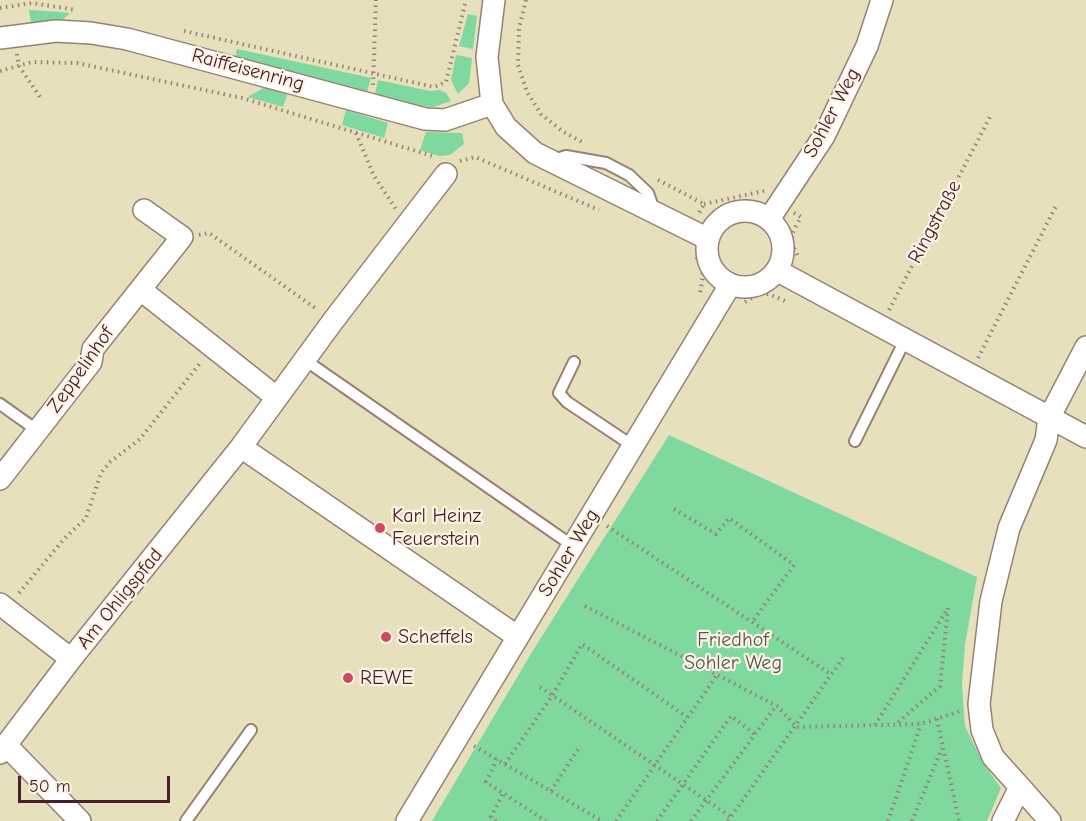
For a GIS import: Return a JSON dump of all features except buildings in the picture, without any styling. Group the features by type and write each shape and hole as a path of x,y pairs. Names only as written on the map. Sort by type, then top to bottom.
{"street":[{"path":"494,0 487,57 492,104 506,127 534,153 699,234 710,266 718,277 730,285 743,288 756,287 768,280 782,262 783,243 776,226 775,211 726,215 715,225 699,234"},
{"name":"Sohler Weg","path":"775,211 824,136 867,46 882,0"},
{"name":"Raiffeisenring","path":"7,37 56,31 127,39 425,119 446,120 492,104"},
{"name":"Am Ohligspfad","path":"3,749 71,658 241,447 333,321 451,168"},
{"name":"Zeppelinhof","path":"0,479 91,362 93,349 182,237 144,210"},
{"path":"778,270 1086,437"},
{"name":"Sohler Weg","path":"407,821 730,285"},
{"path":"141,290 214,345 276,397"},
{"path":"1050,821 993,757 982,730 979,704 991,601 1009,528 1046,440 1049,418 1086,347"},
{"path":"241,447 518,638"},
{"path":"3,607 71,658"},
{"path":"3,749 80,821"},
{"path":"1003,821 1020,787"}],"lane":[{"path":"855,441 905,340"},
{"path":"304,360 573,546"},
{"path":"574,362 560,393 567,402 633,446"},
{"path":"0,404 38,431"},
{"path":"186,821 251,730"}],"path":[{"path":"369,104 375,74 376,0"},
{"path":"173,29 434,87 446,82 466,0"},
{"path":"526,0 519,28 518,65 527,92 541,114 562,131 592,147"},
{"path":"0,8 32,3 81,11"},
{"path":"7,37 19,66 42,100"},
{"path":"0,71 32,62 77,63 242,98 356,133 451,168 475,157 604,212"},
{"name":"Ringstraße","path":"880,326 990,117"},
{"path":"356,133 374,176 407,225"},
{"path":"653,178 704,204 763,190 775,211 801,217 792,234 792,244 797,255 807,266 785,301 769,294 758,294 746,301 736,315 700,293 703,276 700,262 692,251 682,247 699,234 704,204"},
{"path":"969,375 1057,204"},
{"path":"209,233 333,321"},
{"path":"3,607 86,518 101,473 110,462 140,439 214,345"},
{"path":"674,509 716,534 729,518 794,565 752,622"},
{"path":"604,524 832,675"},
{"path":"585,606 777,706 797,727 921,724 979,704"},
{"path":"875,725 948,608 940,686 895,725"},
{"path":"505,764 552,696 582,644 687,717"},
{"path":"540,687 705,800 729,819 797,727 843,658"},
{"path":"616,821 717,675"},
{"path":"691,821 777,706"},
{"path":"657,821 731,716 756,735"},
{"path":"937,718 958,821"},
{"path":"888,821 921,724"},
{"path":"471,744 602,821"},
{"path":"912,821 942,747"},
{"path":"551,791 578,749"},
{"path":"497,759 486,782 546,821"},
{"path":"496,821 491,817 503,794"}],"green space":[{"path":"29,10 70,13 59,23 31,23"},
{"path":"468,14 477,16 473,49 459,46"},
{"path":"237,49 371,78 367,92 235,59"},
{"path":"456,55 472,58 469,83 458,94 451,80"},
{"path":"378,80 430,91 440,90 446,93 451,101 433,107 415,106 375,94"},
{"path":"268,85 288,92 283,107 248,97"},
{"path":"346,110 388,123 384,138 342,125"},
{"path":"426,132 462,133 464,144 450,155 439,156 420,150"},
{"name":"Friedhof Sohler Weg","path":"669,435 977,577 965,644 962,685 965,726 983,763 1001,788 987,821 432,821 532,652"}],"place":[{"name":"Karl Heinz Feuerstein","path":"380,528"},
{"name":"Scheffels","path":"386,637"},
{"name":"REWE","path":"348,678"}]}
